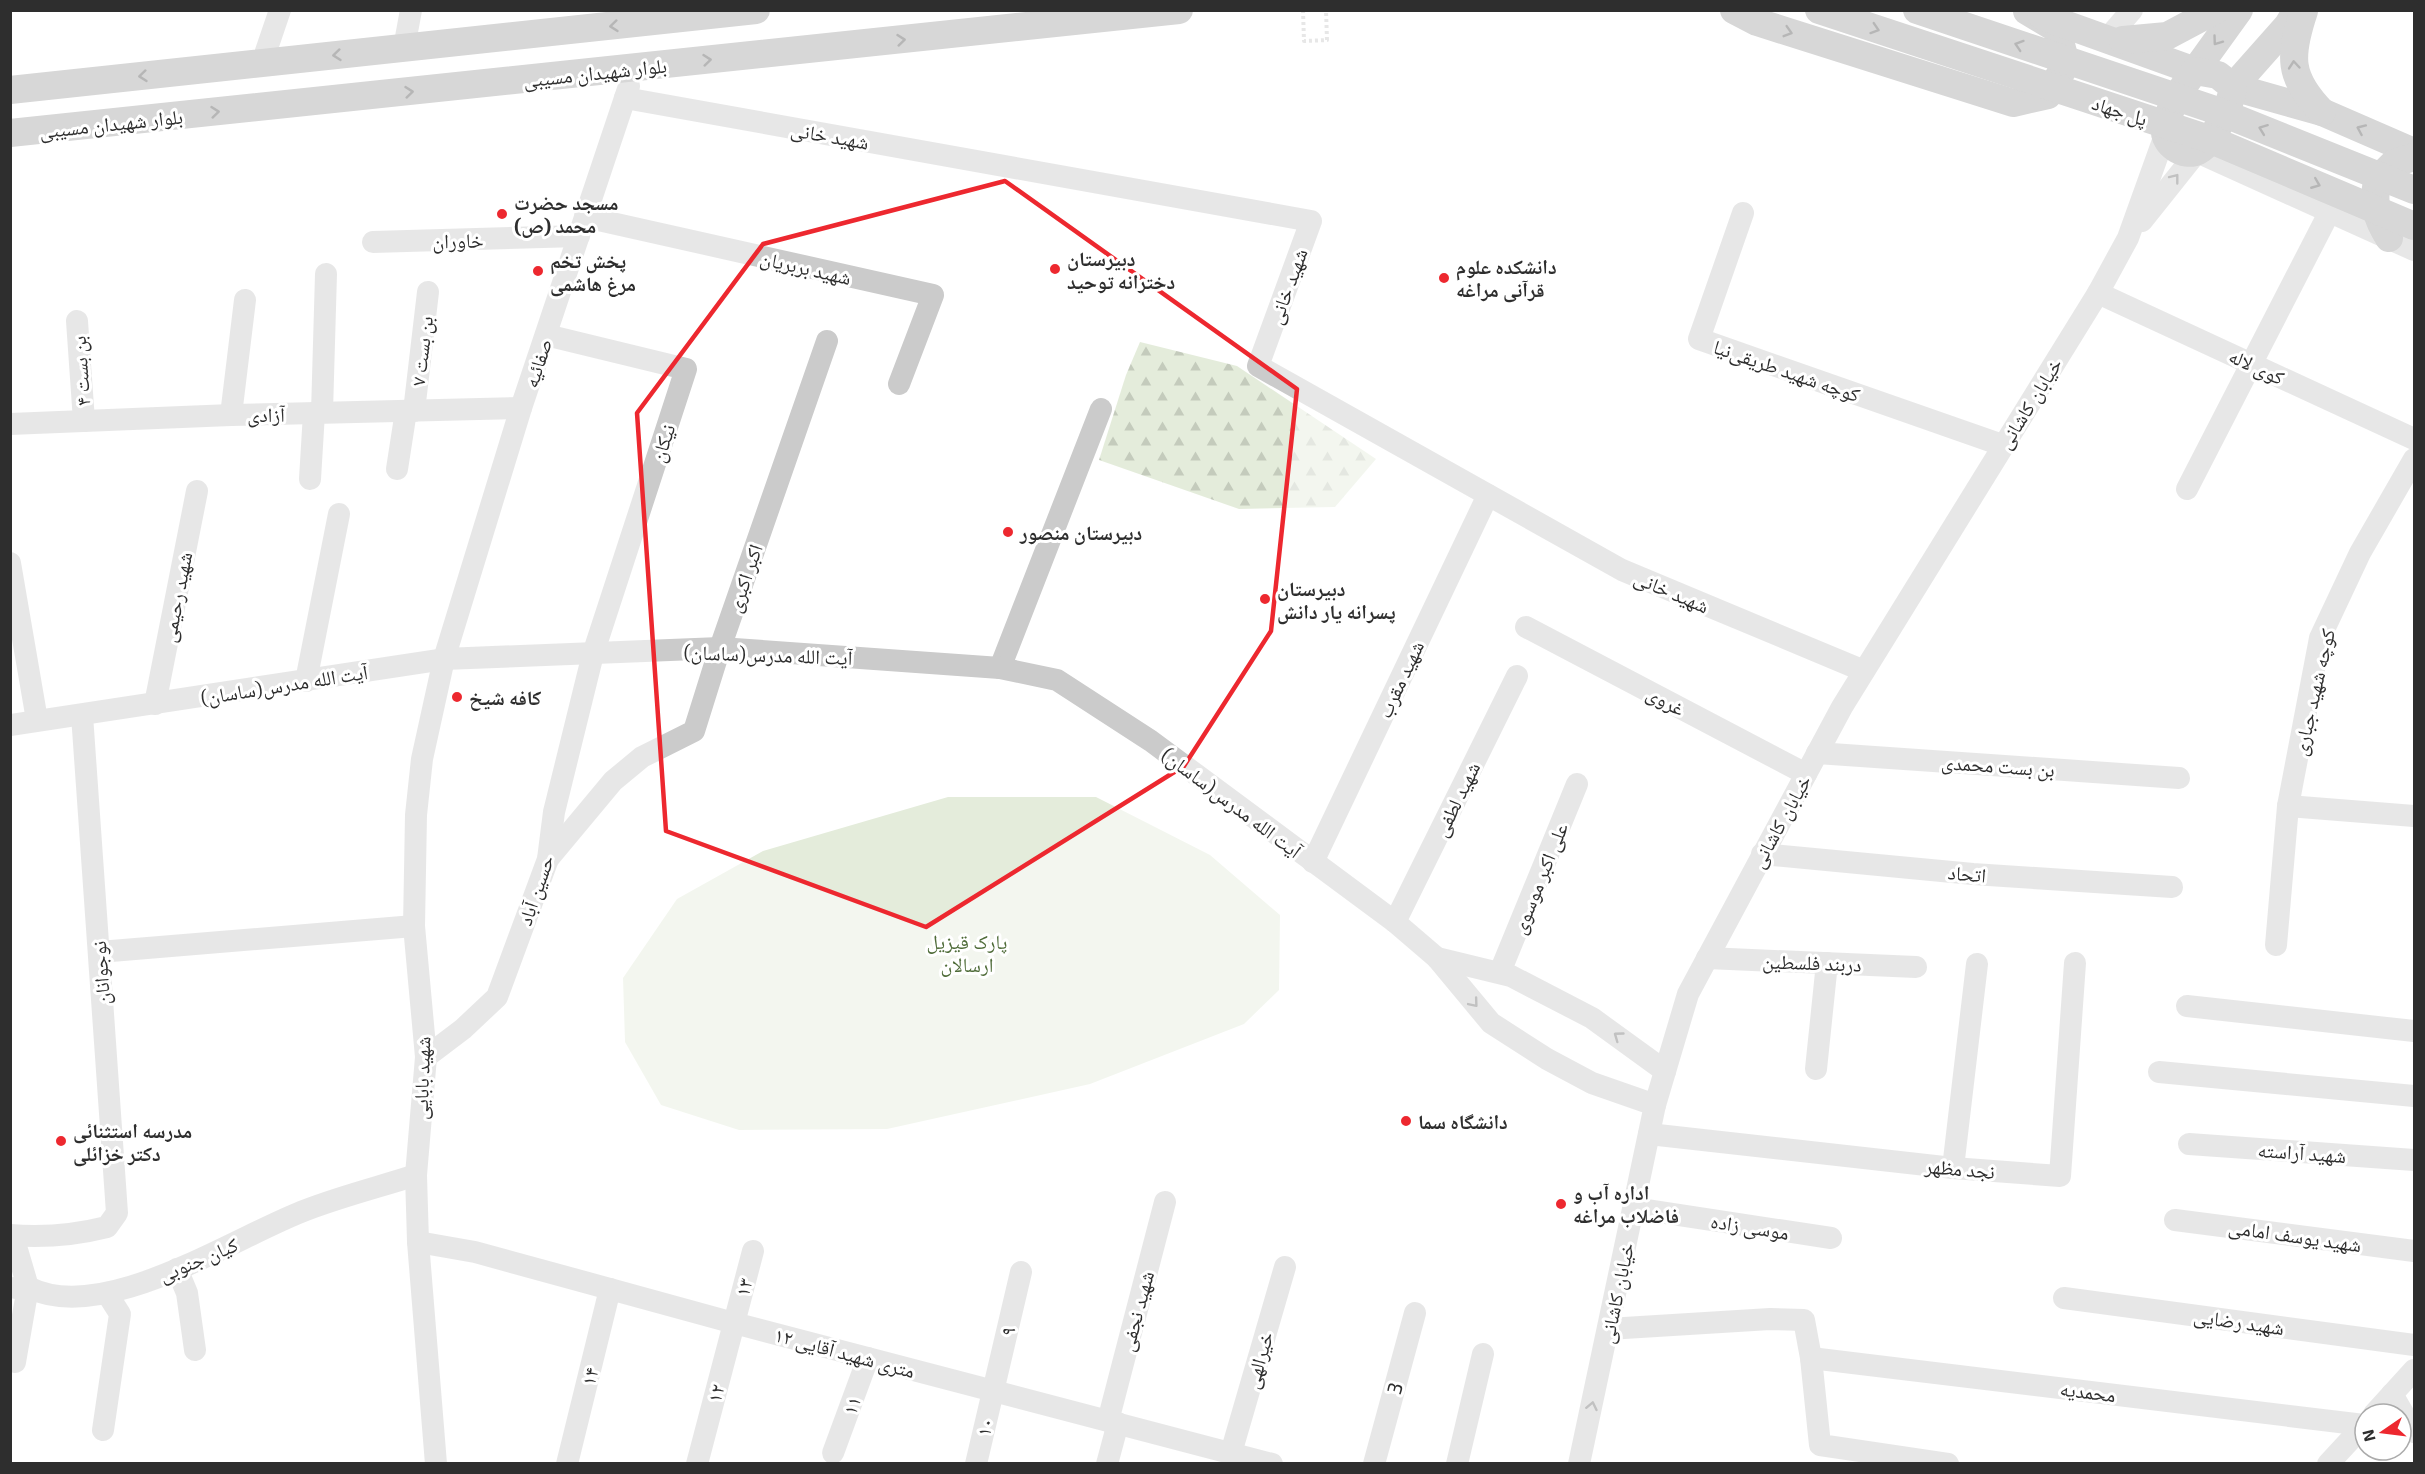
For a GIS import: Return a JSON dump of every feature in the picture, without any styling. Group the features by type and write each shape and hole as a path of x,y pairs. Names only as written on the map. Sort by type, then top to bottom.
{"main road":[{"path":"10,90 404,48 651,16 756,10"},
{"name":"بلوار شهیدان مسیبی","path":"10,133 1179,10"},
{"path":"1734,10 1757,22 2013,103 2048,94 2066,64 2057,29 2026,11"},
{"name":"پل جهاد","path":"1820,10 2208,139 2415,226"},
{"name":"پل جهاد","path":"1917,10 2216,110 2415,190"},
{"path":"2107,39 2137,40 2167,36 2216,10"},
{"path":"2239,10 2195,71 2173,108 2165,128 2165,135 2175,148 2185,152 2197,152 2209,142 2232,97 2233,87 2296,15"},
{"path":"2249,10 2252,21 2260,27 2271,30 2296,15"},
{"path":"2026,11 2195,71 2218,75 2233,87 2322,112 2415,153"},
{"path":"2296,15 2294,72 2304,94 2322,112"},
{"path":"2402,244 2378,221 2375,208 2377,180 2394,163 2415,157"}],"street":[{"path":"262,63 280,10"},
{"path":"404,48 411,10"},
{"path":"2107,39 2133,10"},
{"name":"صفائیه","path":"444,659 521,408 635,68"},
{"name":"شهید خانی","path":"625,98 1311,221 1258,366 1622,570 1864,671"},
{"name":"خیابان کاشانی","path":"1579,1464 1655,1105 1688,994 1817,753 1864,671 2098,293 2128,238 2165,135"},
{"path":"2197,152 2402,244"},
{"name":"خیابان کاشانی","path":"2128,238 2197,152"},
{"path":"2187,489 2330,211"},
{"name":"کوچه شهید طریقی‌نیا","path":"1743,213 1699,339 2002,445"},
{"name":"خاوران","path":"373,242 582,227"},
{"name":"شهید بربریان","path":"582,227 933,296 899,384"},
{"path":"310,479 318,413 327,274"},
{"name":"بن بست ۷","path":"397,469 410,411 428,292"},
{"name":"کوی لاله","path":"2098,293 2415,439"},
{"path":"231,414 245,300"},
{"name":"بن بست ۴","path":"77,321 84,421"},
{"name":"نیکان","path":"546,335 686,369 593,654"},
{"name":"اکبر اکبری","path":"548,859 612,781 642,757 694,731 720,648 827,341"},
{"name":"آزادی","path":"10,424 231,414 521,408"},
{"path":"1000,668 1101,409"},
{"name":"کوچه شهید جباری","path":"2276,945 2288,806 2320,638 2360,553 2415,459"},
{"name":"شهید رحیمی","path":"155,704 197,491"},
{"name":"شهید مقرب","path":"1313,862 1488,495"},
{"path":"306,681 339,514"},
{"path":"10,563 37,720"},
{"name":"غروی","path":"1526,627 1806,774"},
{"name":"آیت الله مدرس(ساسان)","path":"10,725 444,659 720,648 1000,668 1057,680 1151,741 1395,922 1437,958 1491,1023 1547,1059 1592,1083 1655,1105"},
{"name":"حسین آباد","path":"426,1058 498,997 548,859 554,812 593,654"},
{"name":"شهید بابایی","path":"436,1464 418,1242 416,1175 426,1058 414,926 416,815 421,770 444,659"},
{"name":"شهید لطفی","path":"1395,922 1517,676"},
{"name":"نوجوانان","path":"12,1236 57,1237 107,1227 117,1213 82,715"},
{"name":"بن بست محمدی","path":"1817,753 2179,778"},
{"name":"علی اکبر موسوی","path":"1500,972 1577,784"},
{"path":"2288,806 2415,816"},
{"name":"اتحاد","path":"1762,854 1973,874 2172,887"},
{"path":"99,952 414,926"},
{"name":"آیت الله مدرس(ساسان)","path":"1437,958 1500,972 1593,1018 1665,1071"},
{"name":"دربند فلسطین","path":"1707,958 1916,967"},
{"path":"1816,1069 1827,963"},
{"name":"نجد مظهر","path":"1649,1134 1953,1168 2060,1176 2075,963"},
{"path":"1953,1168 1977,964"},
{"path":"2187,1006 2415,1031"},
{"path":"2159,1072 2415,1096"},
{"name":"شهید آراسته","path":"2189,1144 2415,1160"},
{"name":"کیان جنوبی","path":"19,1288 44,1296 108,1294 177,1269 305,1210 416,1175"},
{"name":"شهید نجفی","path":"1107,1464 1113,1422 1165,1202"},
{"name":"موسی زاده","path":"1633,1208 1831,1238"},
{"name":"شهید یوسف امامی","path":"2175,1220 2415,1251"},
{"path":"12,1236 19,1288 15,1362"},
{"name":"۱۲ متری شهید آقایی","path":"418,1242 475,1252 734,1323 1113,1422 1223,1455 1272,1464"},
{"name":"۱۳","path":"734,1323 753,1251"},
{"name":"خیرالهی","path":"1223,1455 1285,1267"},
{"path":"177,1269 187,1293 195,1350"},
{"name":"۹","path":"993,1390 1021,1272"},
{"name":"۱۴","path":"567,1464 610,1289"},
{"path":"103,1430 120,1314 108,1294"},
{"name":"شهید رضایی","path":"2064,1298 2415,1345"},
{"name":"3","path":"1374,1464 1415,1313"},
{"path":"1608,1329 1770,1319 1804,1320 1811,1358 1820,1445 1948,1464"},
{"name":"۱۲","path":"697,1464 734,1323"},
{"path":"1457,1464 1483,1354"},
{"name":"۱۱","path":"833,1453 868,1358"},
{"name":"محمدیه","path":"1811,1358 2353,1419"},
{"path":"2385,1402 2415,1370"},
{"name":"۱۰","path":"976,1464 993,1390"},
{"path":"2392,1394 2415,1432"},
{"path":"2328,1464 2353,1437"}],"path":[{"path":"1302,10 1304,41 1327,40 1326,10"}],"highlighted area":[{"path":"1005,181 1297,389 1271,631 1184,766 926,927 666,831 637,413 763,244"}],"green space":[{"path":"1140,342 1237,366 1376,459 1335,507 1239,509 1099,460 1126,375"},
{"name":"پارک قیزیل ارسالان","path":"948,797 1096,797 1210,855 1280,915 1279,990 1244,1024 1090,1084 887,1129 739,1130 661,1105 625,1042 623,978 677,899 763,851"}],"place":[{"name":"مسجد حضرت محمد (ص)","path":"502,214"},
{"name":"دبیرستان دخترانه توحید","path":"1055,269"},
{"name":"پخش تخم مرغ هاشمی","path":"538,271"},
{"name":"دانشکده علوم قرآنی مراغه","path":"1444,278"},
{"name":"دبیرستان منصور","path":"1008,532"},
{"name":"دبیرستان پسرانه یار دانش","path":"1265,599"},
{"name":"کافه شیخ","path":"457,697"},
{"name":"دانشگاه سما","path":"1406,1121"},
{"name":"مدرسه استثنائی دکتر خزائلی","path":"61,1141"},
{"name":"اداره آب و فاضلاب مراغه","path":"1561,1204"}]}
